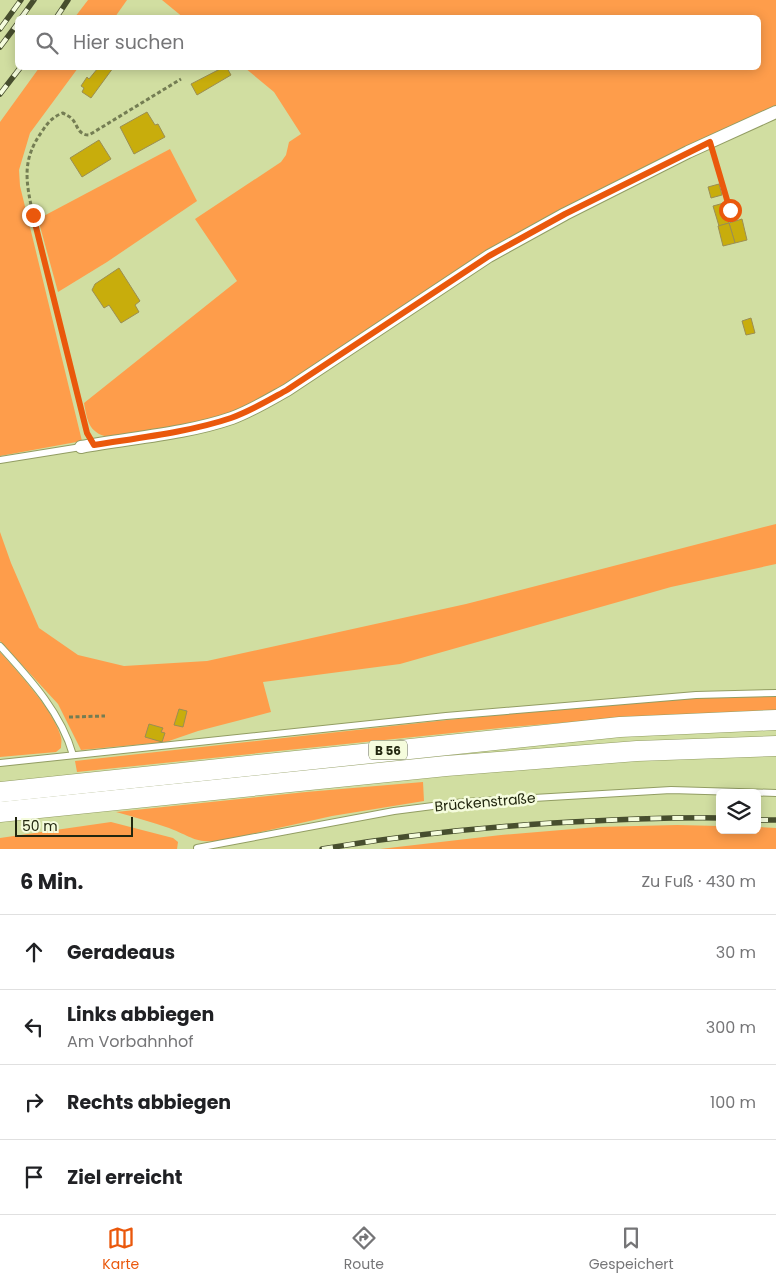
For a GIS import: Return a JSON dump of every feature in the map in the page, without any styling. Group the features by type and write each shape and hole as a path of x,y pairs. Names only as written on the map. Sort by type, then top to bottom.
{"main road":[{"name":"B 56","path":"0,792 620,727 776,720"},
{"name":"B 56","path":"0,812 446,766 638,751 776,746"}],"street":[{"path":"87,446 200,426 232,418 253,408 287,390 489,256 565,214 710,142 776,112"}],"lane":[{"path":"0,460 87,446"},
{"path":"0,646 24,673 58,719 70,742 73,754"},
{"path":"0,763 446,716 696,695 776,693"},
{"name":"Brückenstraße","path":"197,848 394,811 464,802 671,790 776,793"}],"path":[{"path":"87,446 87,433 33,215 27,184 30,152 41,133 56,115 64,113 71,118 80,132 89,135 181,79"},
{"path":"710,142 730,210"},
{"path":"58,719 105,716"}],"shaded area":[{"path":"88,0 127,0 116,15 77,15"},
{"path":"162,0 776,0 776,108 563,210 251,406 200,423 117,438 108,437 96,432 89,424 84,403 237,281 195,219 281,162 286,155 289,142 301,134 274,92 247,70 761,70 761,15 180,15"},
{"path":"38,70 77,70 30,133 19,170 20,186 82,441 0,456 0,122"},
{"path":"170,149 197,201 107,262 58,292 38,219"},
{"path":"776,524 776,564 671,587 400,664 263,682 271,712 198,731 166,742 81,750 58,704 0,641 0,532 39,628 78,655 124,666 207,661 466,604"},
{"path":"0,652 35,692 51,716 61,738 61,748 56,752 0,757"},
{"path":"776,696 776,711 608,719 510,727 77,772 75,761 447,720 633,702"},
{"path":"423,782 424,801 332,816 215,841 201,841 169,828 116,812 306,792"},
{"path":"111,822 173,838 178,842 177,849 0,849 0,838"},
{"path":"716,826 716,834 761,834 761,827 776,828 776,849 380,849 501,835 597,827"}],"building":[{"path":"96,70 112,70 91,98 82,92 84,88 81,86 87,77 89,79"},
{"path":"218,70 228,70 231,75 197,95 191,84"},
{"path":"147,112 155,125 158,124 165,137 134,154 120,127"},
{"path":"99,140 111,159 82,177 70,158"},
{"path":"719,184 722,195 711,198 708,187"},
{"path":"724,203 729,223 719,226 713,206"},
{"path":"742,219 747,240 735,243 729,223"},
{"path":"729,223 735,243 723,246 718,226"},
{"path":"119,268 140,301 135,305 139,312 121,323 109,305 104,308 92,290 95,284"},
{"path":"751,318 755,333 746,335 742,321"},
{"path":"179,709 187,711 183,727 174,725"},
{"path":"149,724 163,728 161,732 165,733 162,742 145,737"}],"railway":[{"path":"0,29 21,0"},
{"path":"23,15 34,0"},
{"path":"58,15 68,0"},
{"path":"0,47 15,27"},
{"path":"0,94 18,70"},
{"path":"322,849 408,836 524,825 636,819 716,818"},
{"path":"761,820 776,820"}],"route":[{"path":"33,215 87,433 94,445 200,426 232,418 253,408 287,390 489,256 565,214 710,142 730,210"}]}
